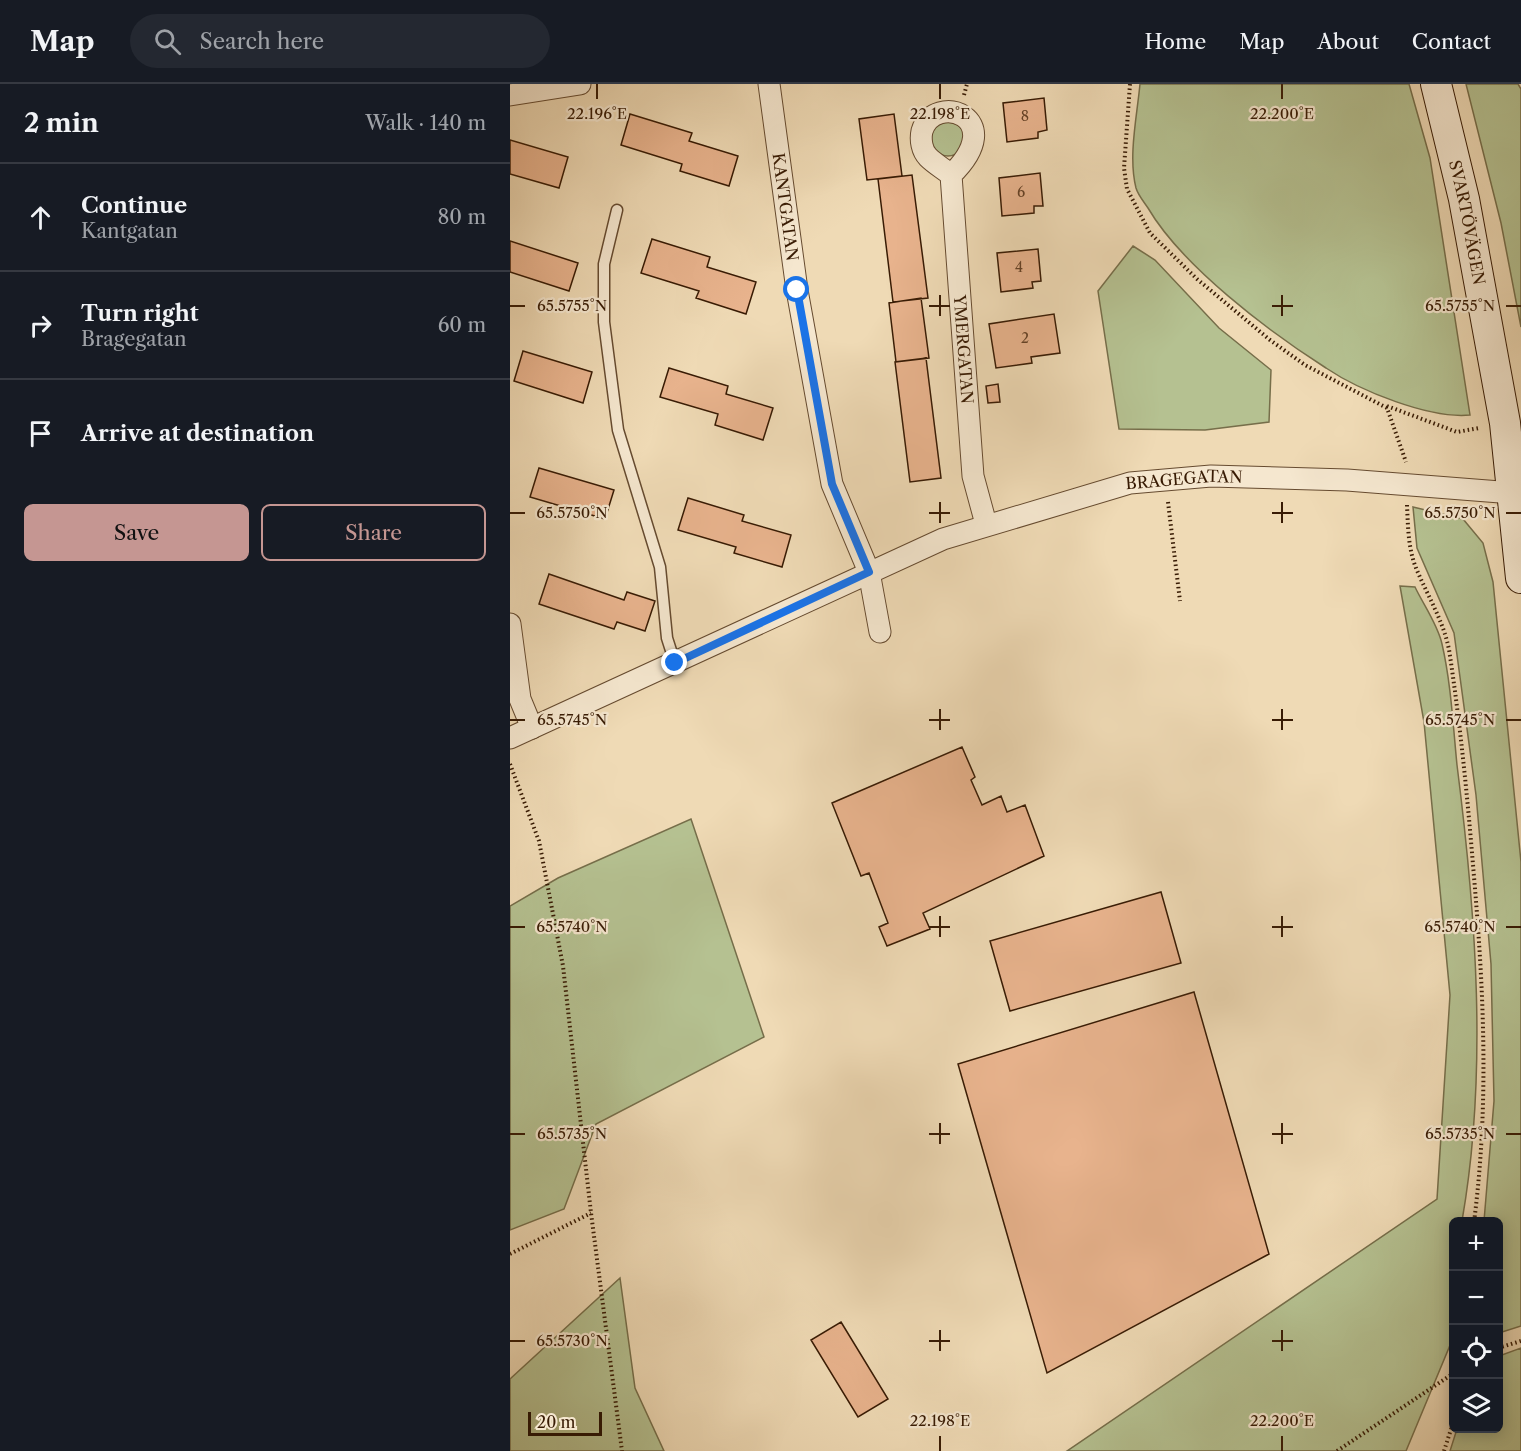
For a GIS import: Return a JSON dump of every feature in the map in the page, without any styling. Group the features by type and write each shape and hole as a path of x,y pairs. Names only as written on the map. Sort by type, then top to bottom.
{"main road":[{"name":"SVARTÖVÄGEN","path":"1436,84 1464,200 1505,423 1521,578"}],"street":[{"path":"510,95 580,84"},
{"name":"KANTGATAN","path":"769,84 797,290 832,484 869,572"},
{"name":"YMERGATAN","path":"951,175 973,476 986,524"},
{"name":"BRAGEGATAN","path":"510,738 943,539 986,524 1130,483 1211,476 1347,480 1408,487 1513,493"},
{"path":"869,572 880,632"},
{"path":"510,624 520,699 532,728"}],"lane":[{"path":"617,210 604,264 602,283 604,322 618,430 660,567 667,638 675,663"}],"path":[{"path":"1130,84 1124,168 1127,189 1150,232 1197,279 1270,340 1305,365 1346,388 1381,404 1457,432 1505,423"},
{"path":"1381,404 1391,413 1407,464 1409,542 1413,558 1442,627 1450,653 1471,836 1485,1026 1483,1124 1474,1217"},
{"path":"1166,480 1180,600"},
{"path":"510,764 539,841 563,966 591,1213 622,1451"},
{"path":"510,1254 591,1213"},
{"path":"1503,1346 1521,1341"},
{"path":"1337,1451 1449,1376"},
{"path":"1444,1451 1450,1433"}],"green space":[{"path":"1140,84 1409,84 1430,158 1470,415 1435,413 1416,408 1376,394 1340,377 1278,336 1228,296 1182,252 1163,230 1136,188 1133,150"},
{"path":"1466,84 1518,84 1521,89 1521,327 1501,223"},
{"path":"948,122 960,127 965,139 960,151 948,156 936,151 931,139 936,127"},
{"path":"1133,246 1155,260 1219,328 1271,370 1269,422 1205,430 1119,429 1098,291"},
{"path":"1413,507 1463,519 1483,543 1493,582 1521,862 1521,1326 1503,1332 1503,1217 1484,1217 1494,1101 1491,964 1476,795 1454,633 1417,548"},
{"path":"1400,586 1415,587 1440,637 1448,674 1474,936 1477,1051 1475,1108 1463,1217 1449,1217 1449,1348 1406,1451 1067,1451 1437,1199 1450,995 1424,722"},
{"path":"691,819 764,1037 596,1124 564,1209 510,1230 510,906 558,878"},
{"path":"620,1278 635,1388 664,1451 510,1451 510,1379"},
{"path":"1521,1348 1521,1451 1450,1451 1456,1433 1503,1433 1503,1355"}],"building":[{"path":"1044,98 1047,130 1038,132 1038,138 1007,142 1003,103"},
{"path":"630,114 692,133 689,141 738,156 729,186 680,171 682,164 621,145"},
{"path":"894,114 902,176 867,180 859,119"},
{"path":"510,140 568,157 559,188 510,174"},
{"path":"1040,173 1043,206 1034,206 1034,213 1002,216 999,178"},
{"path":"912,175 928,298 893,302 878,179"},
{"path":"652,239 710,257 707,267 756,282 746,314 696,298 699,291 641,273"},
{"path":"510,241 578,263 569,291 510,272"},
{"path":"1038,249 1041,281 1032,282 1033,288 1001,292 997,253"},
{"path":"921,298 929,358 896,362 889,303"},
{"path":"1054,314 1060,353 1031,357 1032,363 996,368 989,324"},
{"path":"523,351 592,372 583,403 514,381"},
{"path":"926,358 941,478 910,482 895,362"},
{"path":"669,368 728,386 726,394 773,408 763,440 715,425 718,414 660,397"},
{"path":"998,384 1000,402 988,403 986,386"},
{"path":"539,468 614,490 605,519 530,497"},
{"path":"688,498 744,515 742,521 791,535 782,567 734,553 736,547 678,530"},
{"path":"549,574 624,600 627,592 655,601 645,631 617,622 614,629 539,604"},
{"path":"962,747 975,777 971,780 982,805 1001,796 1007,812 1025,805 1044,856 923,913 930,929 887,946 879,927 888,923 869,873 861,876 832,803"},
{"path":"1161,892 1181,963 1010,1011 990,941"},
{"path":"1194,992 1269,1254 1047,1373 958,1064"},
{"path":"841,1322 888,1399 858,1417 811,1340"}],"route":[{"path":"675,663 869,572 832,484 797,290"}]}
